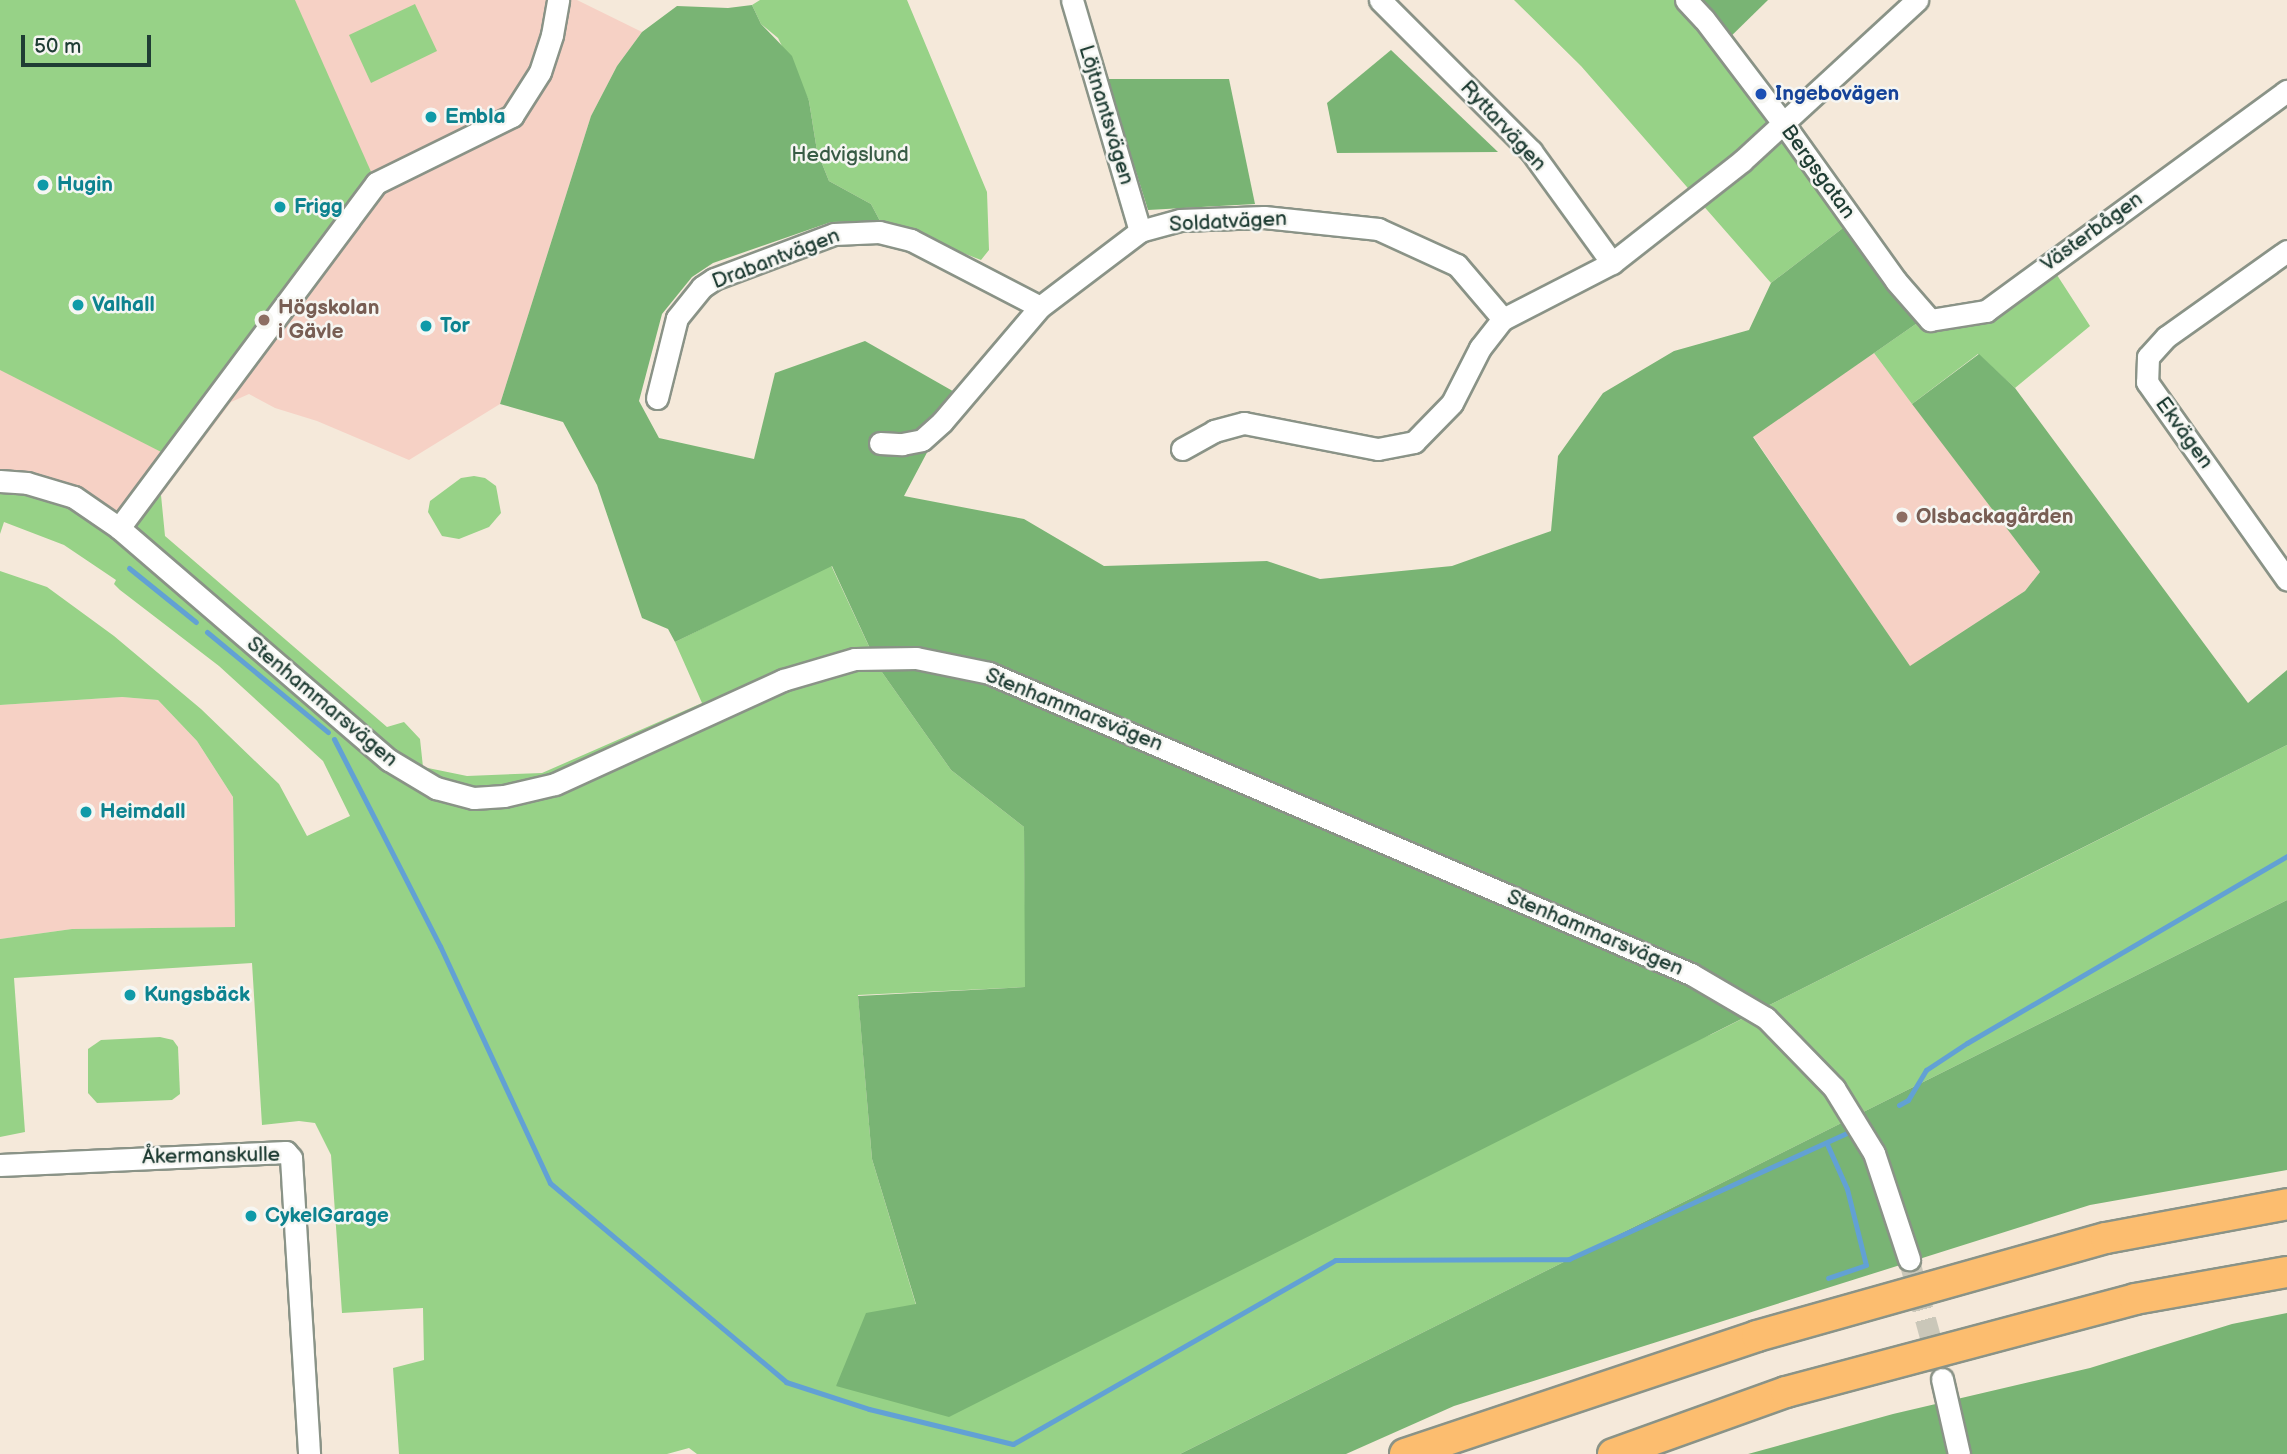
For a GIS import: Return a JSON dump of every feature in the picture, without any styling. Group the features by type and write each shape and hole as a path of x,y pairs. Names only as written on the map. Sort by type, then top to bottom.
{"highway":[{"path":"1405,1454 1770,1332 2106,1238 2287,1204"},
{"path":"1613,1454 1786,1392 2135,1299 2287,1272"}],"street":[{"path":"119,528 376,183 512,116 540,72 552,35 558,0"},
{"name":"Löjtnantsvägen","path":"1072,0 1140,231"},
{"name":"Ryttarvägen","path":"1380,0 1531,151 1612,262"},
{"name":"Bergsgatan","path":"1686,0 1704,19 1783,122 1896,281"},
{"path":"1182,449 1214,431 1244,423 1378,449 1414,442 1452,403 1480,348 1503,319 1612,262 1742,161 1917,0"},
{"name":"Västerbågen","path":"1896,281 1930,320 1986,311 2287,90"},
{"name":"Soldatvägen","path":"880,443 902,444 922,440 942,422 1040,307 1140,231 1180,220 1264,217 1378,229 1457,265 1503,319"},
{"name":"Drabantvägen","path":"657,398 677,318 702,287 714,279 834,234 879,232 911,240 1040,307"},
{"name":"Ekvägen","path":"2287,251 2166,337 2148,357 2147,382 2287,580"},
{"name":"Stenhammarsvägen","path":"0,481 27,483 74,497 119,528 389,760 436,788 474,798 503,796 555,783 783,680 855,659 916,658 989,673 1691,974 1766,1018 1834,1088 1874,1153 1909,1259"},
{"name":"Åkermanskulle","path":"0,1165 286,1152 292,1158 309,1454"},
{"path":"1942,1379 1959,1454"}],"shaded area":[{"name":"Högskolan i Gävle","path":"0,0 577,0 642,32 617,66 591,116 500,404 409,460 317,421 275,408 249,394 231,402 161,495 119,528 0,482"},
{"name":"Olsbackagården","path":"1874,353 2040,572 2025,591 1910,667 1753,436"},
{"path":"122,697 158,700 197,741 233,797 235,927 72,929 0,939 0,705"}],"green space":[{"path":"0,0 295,0 376,183 171,457 0,370"},
{"name":"Hedvigslund","path":"760,0 907,0 987,192 989,250 981,260 880,221 871,204 829,181 817,151 809,101 778,38 761,24 752,5"},
{"path":"1514,0 1685,0 1860,215 1771,283 1581,66"},
{"path":"1681,0 1768,0 1721,46"},
{"path":"415,4 437,51 371,83 349,35"},
{"path":"752,5 761,24 792,56 809,101 817,151 829,181 871,204 880,221 831,222 713,263 692,277 662,314 639,401 659,438 754,459 775,373 865,341 958,394 904,496 1024,519 1104,566 1267,561 1320,579 1452,566 1551,531 1558,456 1603,393 1674,351 1749,330 1771,283 1860,215 1936,310 1753,437 1910,666 2025,591 2040,572 1912,404 1979,354 2015,388 2248,703 2287,670 2287,745 949,1417 836,1386 866,1313 916,1304 872,1159 858,996 1025,987 1024,827 951,770 879,668 832,566 675,642 668,629 642,618 597,485 563,422 500,404 591,116 617,66 642,32 677,6 728,8"},
{"path":"1391,50 1498,152 1337,153 1327,103"},
{"path":"1107,79 1229,79 1255,204 1148,210"},
{"path":"2046,258 2090,326 2015,388 1978,354 1912,404 1874,353 1936,310 1981,305"},
{"path":"461,478 485,478 496,486 501,513 489,527 459,539 442,536 428,512 430,501"},
{"path":"0,481 27,483 119,528 161,495 165,536 387,727 404,722 420,739 423,767 467,776 542,773 702,703 675,642 831,565 879,668 951,770 1024,827 1026,987 858,995 872,1159 916,1305 836,1386 1712,1034 2287,745 2287,900 1180,1454 697,1454 689,1448 667,1454 399,1454 393,1368 424,1360 423,1308 342,1313 331,1155 315,1123 299,1121 262,1125 252,963 14,978 25,1132 0,1137 0,939 72,929 235,927 233,797 197,741 158,700 122,697 0,705 0,571 47,587 114,636 201,709 279,784 307,836 350,816 323,761 219,666 120,590 114,584 116,580 64,545 4,522 0,534"},
{"path":"2287,900 2287,1170 2090,1205 1454,1406 1346,1454 1180,1454"},
{"path":"160,1037 173,1040 178,1047 180,1094 172,1100 97,1103 88,1093 88,1049 101,1040"},
{"path":"2287,1313 2287,1454 1748,1454 1893,1414 2090,1368 2232,1324"}],"waterway":[{"path":"129,568 196,622"},
{"path":"207,632 328,732"},
{"path":"334,739 440,946 550,1183 786,1382 869,1409 1013,1444 1335,1260 1569,1259 1847,1133"},
{"path":"1899,1105 1908,1100 1926,1070 1967,1043 2287,856"},
{"path":"1827,1144 1847,1189 1866,1265 1828,1278"}],"tunnel":[{"path":"1909,1259 1942,1379"}],"place":[{"name":"Ingebovägen","path":"1761,94"},
{"name":"Embla","path":"431,117"},
{"name":"Hugin","path":"43,185"},
{"name":"Frigg","path":"280,207"},
{"name":"Valhall","path":"78,305"},
{"name":"Högskolan i Gävle","path":"264,320"},
{"name":"Tor","path":"426,326"},
{"name":"Olsbackagården","path":"1902,517"},
{"name":"Heimdall","path":"86,812"},
{"name":"Kungsbäck","path":"130,995"},
{"name":"CykelGarage","path":"251,1216"}]}
